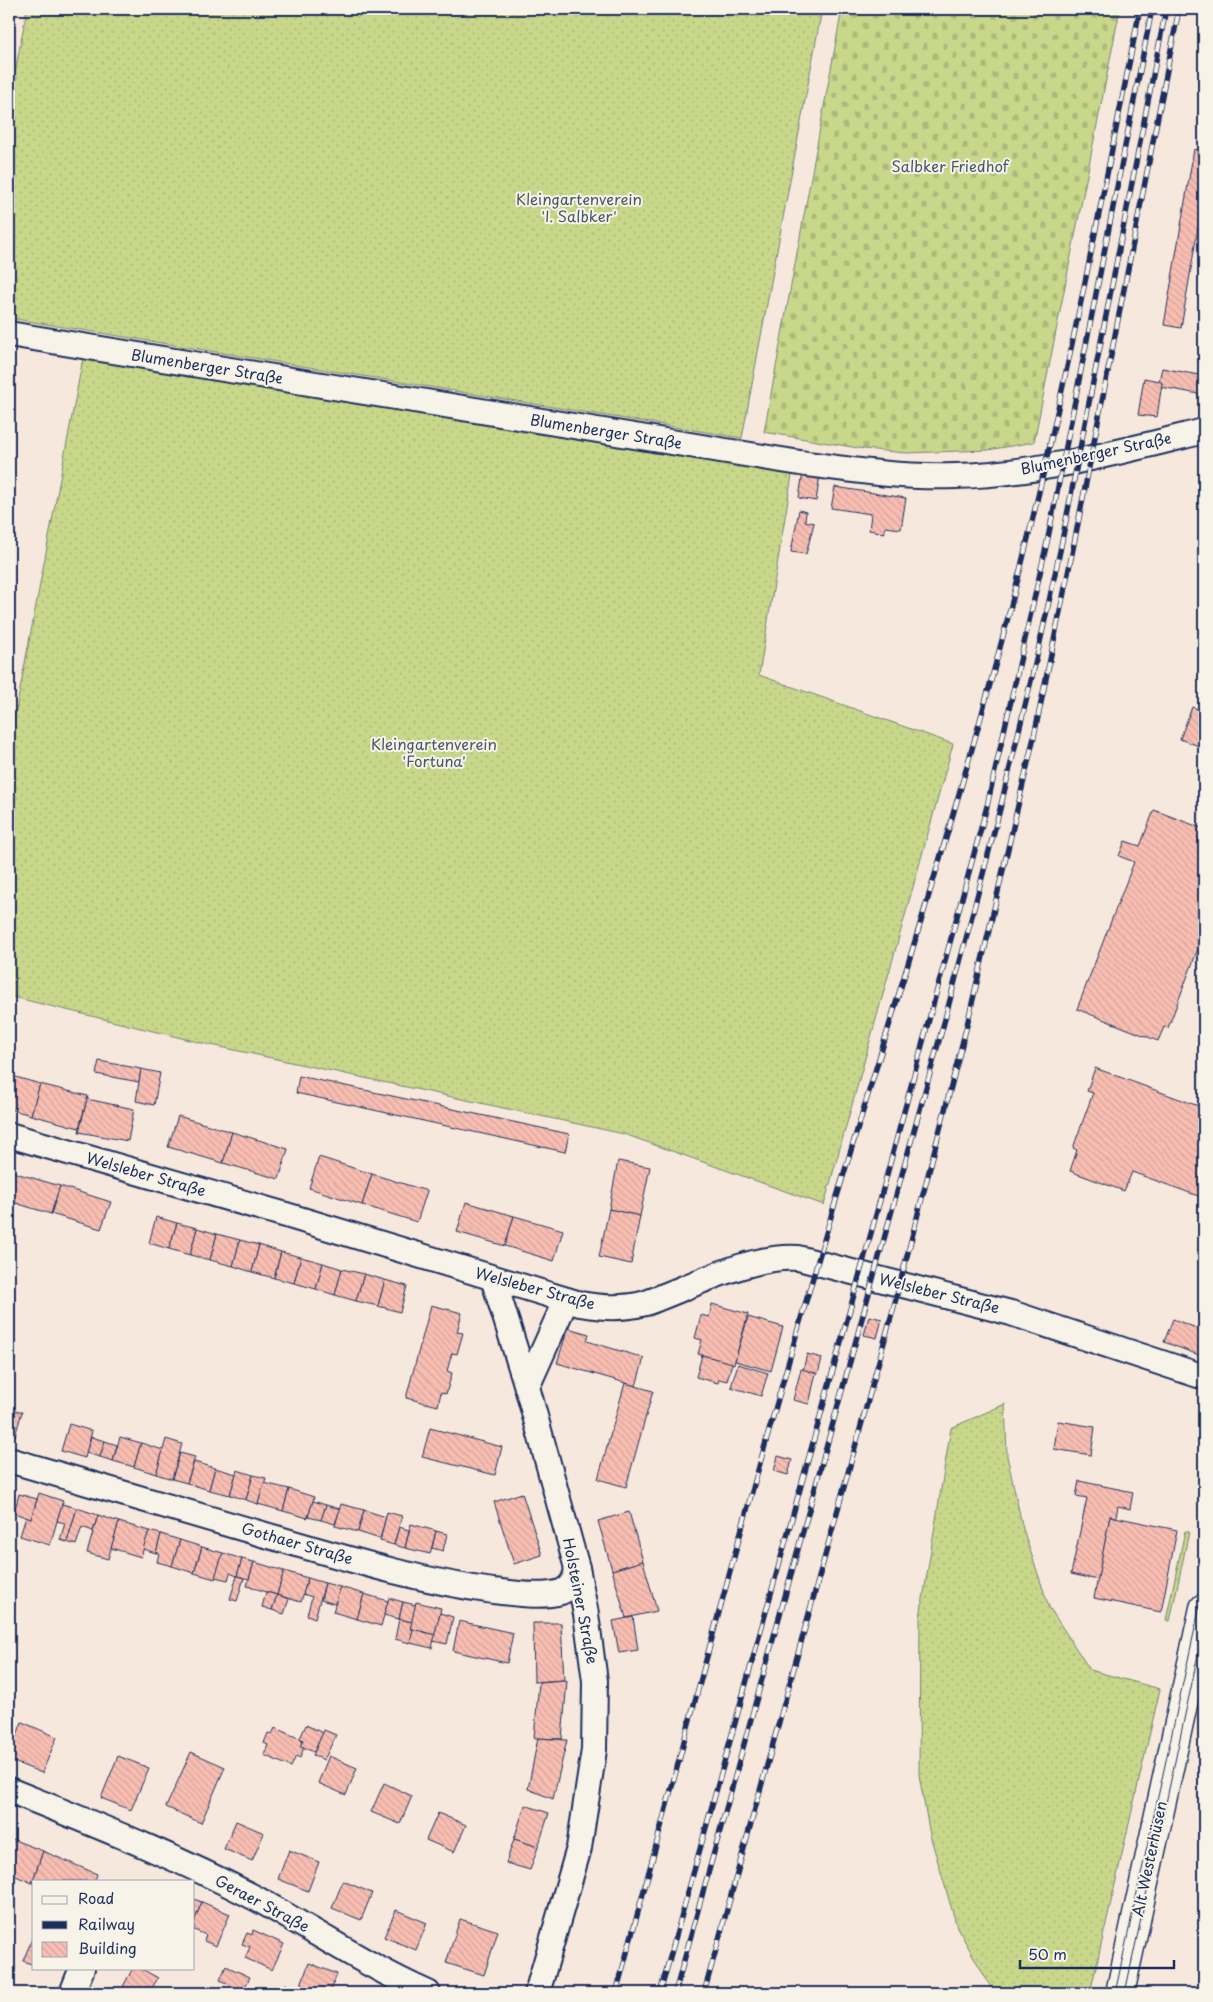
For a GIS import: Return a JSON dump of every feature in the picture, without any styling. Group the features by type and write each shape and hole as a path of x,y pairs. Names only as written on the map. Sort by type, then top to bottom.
{"main road":[{"name":"Alt Westerhüsen","path":"1120,1993 1204,1608"}],"street":[{"name":"Blumenberger Straße","path":"9,334 792,462 878,473 942,476 1007,472 1077,461 1204,431"},
{"name":"Welsleber Straße","path":"9,1135 566,1300 599,1307 631,1306 646,1303 752,1263 778,1258 798,1258 1012,1312 1204,1377"},
{"name":"Holsteiner Straße","path":"492,1278 528,1387 577,1568 593,1661 596,1702 594,1750 579,1848 537,1993"},
{"path":"528,1387 566,1300"},
{"name":"Gothaer Straße","path":"9,1460 356,1561 444,1583 516,1594 546,1594 566,1589 574,1578 577,1568"},
{"name":"Geraer Straße","path":"9,1790 137,1842 257,1899 364,1961 428,1993"},
{"path":"72,1993 81,1970"}],"green space":[{"name":"Kleingartenverein 'I. Salbker'","path":"27,9 822,9 742,438 9,318 9,104"},
{"name":"Salbker Friedhof","path":"842,9 1120,9 1034,442 988,450 906,453 864,449 764,432"},
{"name":"Kleingartenverein 'Fortuna'","path":"83,358 792,475 759,675 953,744 824,1205 624,1134 202,1043 9,996 9,747"},
{"path":"1005,1404 1007,1456 1023,1529 1049,1607 1090,1670 1160,1689 1090,1993 994,1993 957,1927 930,1835 919,1775 920,1617 951,1428"},
{"path":"1185,1531 1189,1532 1170,1621 1166,1620"}],"building":[{"path":"1194,149 1204,151 1204,192 1181,328 1164,325"},
{"path":"1162,368 1204,376 1204,395 1161,387 1162,383 1159,381"},
{"path":"1144,378 1162,383 1157,417 1138,415"},
{"path":"803,472 820,475 816,501 799,498"},
{"path":"835,487 906,498 901,529 885,527 884,533 869,530 871,514 831,508"},
{"path":"799,510 806,512 805,521 814,523 806,554 791,552"},
{"path":"1192,707 1204,711 1204,748 1180,739"},
{"path":"1154,810 1204,829 1204,933 1168,1028 1164,1027 1158,1041 1077,1009 1134,862 1119,856 1125,841 1140,846"},
{"path":"99,1061 141,1069 139,1082 96,1074"},
{"path":"1095,1068 1204,1108 1204,1198 1132,1172 1124,1191 1070,1171 1077,1150 1073,1148 1093,1093 1087,1091"},
{"path":"141,1069 160,1073 154,1105 136,1101"},
{"path":"9,1075 40,1084 31,1115 9,1109"},
{"path":"299,1076 569,1134 565,1152 296,1093"},
{"path":"40,1084 88,1096 79,1128 31,1115"},
{"path":"87,1099 134,1109 128,1141 79,1132"},
{"path":"178,1116 232,1132 223,1163 168,1147"},
{"path":"232,1132 288,1149 279,1179 223,1163"},
{"path":"319,1157 372,1174 362,1205 309,1188"},
{"path":"618,1161 650,1167 640,1216 609,1209"},
{"path":"9,1171 60,1186 51,1214 9,1201"},
{"path":"372,1174 427,1191 417,1222 362,1205"},
{"path":"60,1186 111,1202 101,1229 51,1214"},
{"path":"466,1202 514,1216 505,1246 457,1232"},
{"path":"609,1209 640,1216 631,1264 599,1257"},
{"path":"514,1216 563,1230 554,1261 505,1246"},
{"path":"156,1217 177,1223 169,1249 149,1243"},
{"path":"177,1223 197,1228 190,1255 169,1249"},
{"path":"197,1228 217,1234 210,1260 190,1255"},
{"path":"217,1234 240,1240 233,1266 210,1260"},
{"path":"240,1240 259,1245 252,1272 233,1266"},
{"path":"259,1245 281,1252 274,1278 252,1272"},
{"path":"281,1252 301,1257 294,1283 274,1278"},
{"path":"301,1257 323,1263 316,1289 294,1283"},
{"path":"323,1263 342,1269 335,1295 316,1289"},
{"path":"342,1269 364,1274 356,1301 335,1295"},
{"path":"364,1274 385,1280 378,1306 356,1301"},
{"path":"385,1280 407,1286 400,1312 378,1306"},
{"path":"712,1304 748,1314 734,1364 698,1354 702,1340 695,1338 701,1315 709,1317"},
{"path":"431,1305 462,1313 457,1332 463,1333 457,1354 452,1353 447,1371 452,1373 446,1394 441,1392 438,1406 406,1398"},
{"path":"869,1316 882,1319 877,1338 864,1335"},
{"path":"748,1317 783,1327 771,1371 735,1361"},
{"path":"1173,1319 1204,1331 1204,1357 1164,1342"},
{"path":"568,1328 589,1334 587,1341 644,1358 636,1386 557,1363"},
{"path":"807,1354 822,1358 818,1374 803,1370"},
{"path":"702,1355 732,1363 727,1381 719,1379 718,1383 696,1377"},
{"path":"738,1364 768,1373 761,1396 731,1387"},
{"path":"801,1369 816,1373 809,1404 793,1400"},
{"path":"625,1383 653,1391 626,1487 598,1479"},
{"path":"9,1408 22,1412 15,1436 9,1434"},
{"path":"1058,1421 1095,1427 1091,1455 1054,1449"},
{"path":"69,1424 92,1431 85,1458 61,1451"},
{"path":"430,1428 502,1447 495,1475 422,1457"},
{"path":"91,1437 105,1441 100,1457 86,1453"},
{"path":"120,1437 141,1443 134,1467 113,1461"},
{"path":"166,1439 182,1444 172,1479 156,1474"},
{"path":"105,1441 117,1445 113,1461 100,1457"},
{"path":"141,1443 163,1450 156,1474 134,1467"},
{"path":"180,1453 195,1457 187,1483 172,1479"},
{"path":"778,1456 792,1460 788,1475 774,1471"},
{"path":"194,1462 215,1468 209,1490 187,1483"},
{"path":"215,1468 236,1474 230,1495 209,1490"},
{"path":"237,1470 253,1475 246,1500 230,1495"},
{"path":"253,1475 266,1478 258,1504 246,1500"},
{"path":"1079,1481 1133,1492 1130,1509 1118,1506 1116,1517 1110,1516 1098,1580 1071,1574 1087,1498 1076,1496"},
{"path":"264,1483 289,1489 283,1511 258,1504"},
{"path":"289,1489 314,1497 308,1518 283,1511"},
{"path":"39,1493 63,1501 50,1545 20,1536 26,1517 31,1519"},
{"path":"522,1493 542,1555 514,1564 494,1502"},
{"path":"19,1494 37,1499 31,1519 14,1513"},
{"path":"313,1501 326,1505 321,1520 308,1517"},
{"path":"62,1504 77,1508 67,1542 60,1540 65,1523 57,1521"},
{"path":"341,1504 364,1510 358,1532 335,1526"},
{"path":"326,1505 340,1509 335,1524 321,1520"},
{"path":"77,1508 98,1515 93,1531 82,1527 76,1545 67,1542"},
{"path":"364,1510 386,1517 380,1539 358,1532"},
{"path":"387,1512 402,1516 394,1545 380,1541"},
{"path":"629,1512 643,1561 612,1570 598,1521"},
{"path":"98,1515 119,1522 108,1559 87,1553"},
{"path":"1110,1516 1177,1530 1161,1612 1094,1598"},
{"path":"119,1522 149,1531 141,1557 111,1548"},
{"path":"411,1524 436,1531 430,1554 405,1548"},
{"path":"399,1527 409,1530 405,1548 394,1545"},
{"path":"149,1531 161,1534 156,1553 143,1549"},
{"path":"436,1531 447,1534 443,1551 432,1548"},
{"path":"161,1534 180,1540 172,1566 157,1562 159,1553 156,1553"},
{"path":"180,1540 202,1547 194,1573 172,1566"},
{"path":"202,1547 223,1553 215,1579 194,1573"},
{"path":"223,1553 242,1559 237,1576 230,1573 228,1580 215,1577"},
{"path":"242,1559 254,1562 249,1579 237,1576"},
{"path":"643,1561 657,1611 626,1618 612,1570"},
{"path":"254,1562 284,1571 277,1595 247,1586"},
{"path":"284,1571 308,1578 301,1602 277,1595"},
{"path":"237,1576 244,1578 237,1601 230,1599"},
{"path":"308,1578 325,1583 315,1618 307,1615 312,1597 303,1594"},
{"path":"325,1583 340,1587 335,1604 321,1600"},
{"path":"340,1587 364,1594 357,1619 333,1612"},
{"path":"266,1592 277,1595 272,1610 262,1607"},
{"path":"364,1594 388,1601 381,1626 357,1619"},
{"path":"277,1595 289,1599 284,1614 272,1610"},
{"path":"389,1598 403,1602 399,1619 384,1615"},
{"path":"403,1602 416,1605 412,1622 399,1619"},
{"path":"416,1602 441,1608 435,1635 410,1629"},
{"path":"440,1613 453,1617 447,1644 433,1641"},
{"path":"633,1617 638,1650 619,1653 613,1621"},
{"path":"399,1619 412,1622 410,1629 413,1629 410,1643 395,1639"},
{"path":"459,1621 513,1633 507,1663 453,1651"},
{"path":"533,1623 561,1623 564,1680 534,1682"},
{"path":"413,1629 435,1635 432,1648 410,1643"},
{"path":"567,1681 562,1739 534,1738 539,1682"},
{"path":"22,1722 57,1737 42,1773 9,1760 9,1755"},
{"path":"306,1725 323,1733 314,1752 300,1746 303,1740 300,1738"},
{"path":"275,1728 303,1740 300,1746 304,1747 300,1758 296,1756 291,1767 264,1755 268,1745 264,1743 268,1733 272,1734"},
{"path":"324,1730 336,1735 324,1760 313,1755"},
{"path":"538,1738 567,1740 553,1799 528,1789"},
{"path":"191,1752 225,1767 201,1823 166,1807"},
{"path":"118,1756 149,1768 131,1810 101,1798"},
{"path":"329,1756 357,1768 346,1795 318,1783"},
{"path":"384,1783 412,1796 400,1824 371,1812"},
{"path":"525,1805 549,1813 538,1847 514,1839"},
{"path":"438,1813 466,1825 454,1852 426,1840"},
{"path":"236,1821 264,1833 252,1861 224,1849"},
{"path":"9,1838 43,1851 32,1883 9,1873"},
{"path":"514,1839 538,1847 530,1870 506,1863"},
{"path":"289,1850 319,1862 308,1891 278,1879"},
{"path":"43,1851 97,1874 95,1880 33,1880"},
{"path":"343,1881 372,1893 361,1920 332,1908"},
{"path":"195,1899 202,1902 195,1920"},
{"path":"202,1902 230,1914 216,1946 204,1941 206,1935 195,1930 195,1920"},
{"path":"396,1910 427,1923 416,1950 384,1937"},
{"path":"460,1919 498,1931 484,1975 446,1963"},
{"path":"253,1930 284,1944 272,1970 245,1958 250,1947 242,1944 247,1933 252,1935"},
{"path":"32,1939 32,1964 23,1961"},
{"path":"309,1963 337,1974 330,1993 308,1993 299,1990"},
{"path":"226,1966 250,1977 243,1991 220,1980"},
{"path":"132,1970 144,1970 158,1978 149,1993 120,1992"},
{"path":"285,1984 295,1988 292,1993 280,1993"}],"tram line":[{"path":"1115,1993 1204,1587"},
{"path":"1125,1993 1204,1627"}],"railway":[{"path":"616,1993 792,1349 955,806 1006,625 1059,403 1140,9"},
{"path":"660,1993 867,1248 987,806 1048,538 1152,9"},
{"path":"675,1993 945,1019 1000,809 1060,551 1166,9"},
{"path":"704,1993 893,1310 967,1025 1033,741 1072,554 1179,9"}]}
